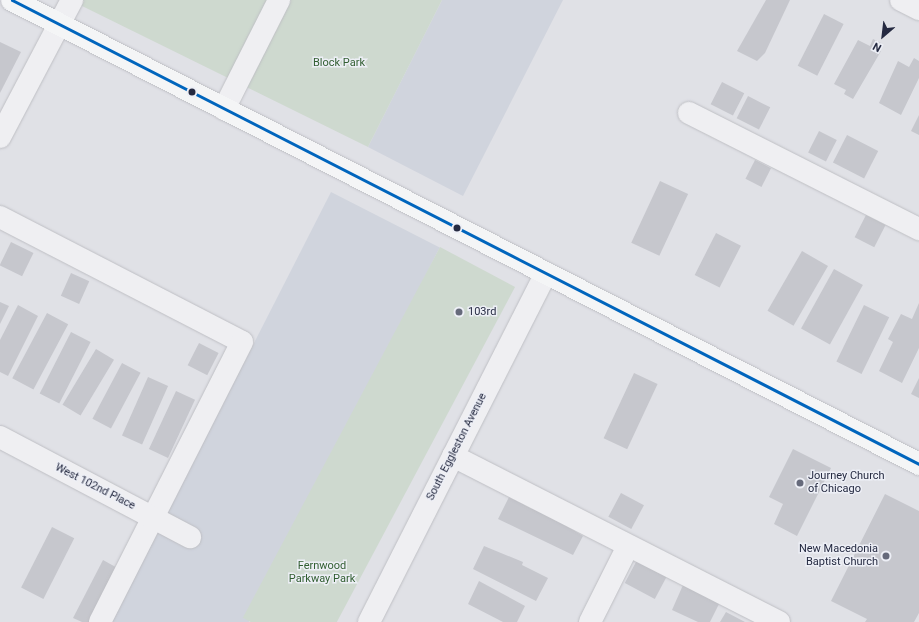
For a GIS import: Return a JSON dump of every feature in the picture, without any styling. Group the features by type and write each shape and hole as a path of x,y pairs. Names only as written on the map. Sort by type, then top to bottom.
{"main road":[{"path":"12,0 919,464"}],"street":[{"path":"0,137 72,0"},
{"path":"224,109 280,0"},
{"path":"901,0 919,9"},
{"path":"689,112 919,229"},
{"path":"0,217 242,342 100,622"},
{"name":"South Eggleston Avenue","path":"369,622 546,273"},
{"name":"West 102nd Place","path":"0,437 190,537"},
{"path":"453,456 778,622"},
{"path":"590,622 628,546"}],"shaded area":[{"path":"442,0 563,0 463,196 368,147"},
{"path":"331,192 440,247 249,622 112,622"}],"green space":[{"name":"Block Park","path":"79,0 442,0 368,147 78,4"},
{"name":"Fernwood Parkway Park","path":"440,247 515,287 337,622 251,622 243,618"}],"building":[{"path":"766,0 790,0 765,53 757,61 737,51"},
{"path":"824,14 844,24 817,76 798,66"},
{"path":"873,39 881,43 878,49 881,51 853,99 844,94 846,90 834,84 858,40 870,46"},
{"path":"0,42 21,52 0,93"},
{"path":"914,58 919,61 919,78 901,115 879,103 898,61 909,67"},
{"path":"722,82 744,93 733,116 711,104"},
{"path":"748,96 770,107 759,130 737,118"},
{"path":"919,115 919,135 911,131"},
{"path":"819,131 837,140 826,161 808,152"},
{"path":"847,135 878,151 864,179 833,163"},
{"path":"755,160 771,168 762,187 745,179"},
{"path":"660,181 688,194 659,256 631,243"},
{"path":"866,215 886,225 874,247 855,237"},
{"path":"716,233 741,246 720,288 695,275"},
{"path":"11,242 33,253 22,276 0,266"},
{"path":"802,251 828,266 793,326 768,311"},
{"path":"834,269 863,285 830,344 801,328"},
{"path":"71,273 89,281 79,304 61,296"},
{"path":"0,302 9,306 0,324"},
{"path":"919,303 919,348 902,383 879,371 893,342 888,339 901,314 912,319"},
{"path":"18,305 38,316 8,376 0,372 0,340"},
{"path":"864,305 889,317 862,374 836,362"},
{"path":"47,313 68,324 33,390 12,378"},
{"path":"71,332 91,342 59,403 40,393"},
{"path":"199,343 219,353 207,375 188,365"},
{"path":"96,349 114,360 81,416 63,405"},
{"path":"122,363 141,373 111,428 92,419"},
{"path":"634,373 658,384 627,449 604,438"},
{"path":"148,377 168,386 142,444 122,435"},
{"path":"919,378 919,398 911,394"},
{"path":"176,391 195,400 168,458 149,449"},
{"name":"Journey Church of Chicago","path":"793,449 831,468 797,536 774,524 783,504 769,497"},
{"path":"621,493 644,505 631,529 608,517"},
{"name":"New Macedonia Baptist Church","path":"885,494 919,511 919,613 914,622 865,622 867,619 831,601"},
{"path":"509,497 532,509 533,506 583,536 573,555 498,519"},
{"path":"52,527 74,538 43,599 21,588"},
{"path":"484,546 523,562 522,565 548,578 536,601 473,569"},
{"path":"103,560 121,570 95,622 82,622 73,618"},
{"path":"637,560 667,576 655,599 625,583"},
{"path":"479,581 525,606 517,622 503,622 468,604"},
{"path":"683,585 720,602 710,622 698,622 672,610"},
{"path":"726,612 745,622 720,622"}],"transit line":[{"path":"12,0 919,464"}],"place":[{"name":"103rd","path":"459,312"},
{"name":"Journey Church of Chicago","path":"800,483"},
{"name":"New Macedonia Baptist Church","path":"886,556"}]}
